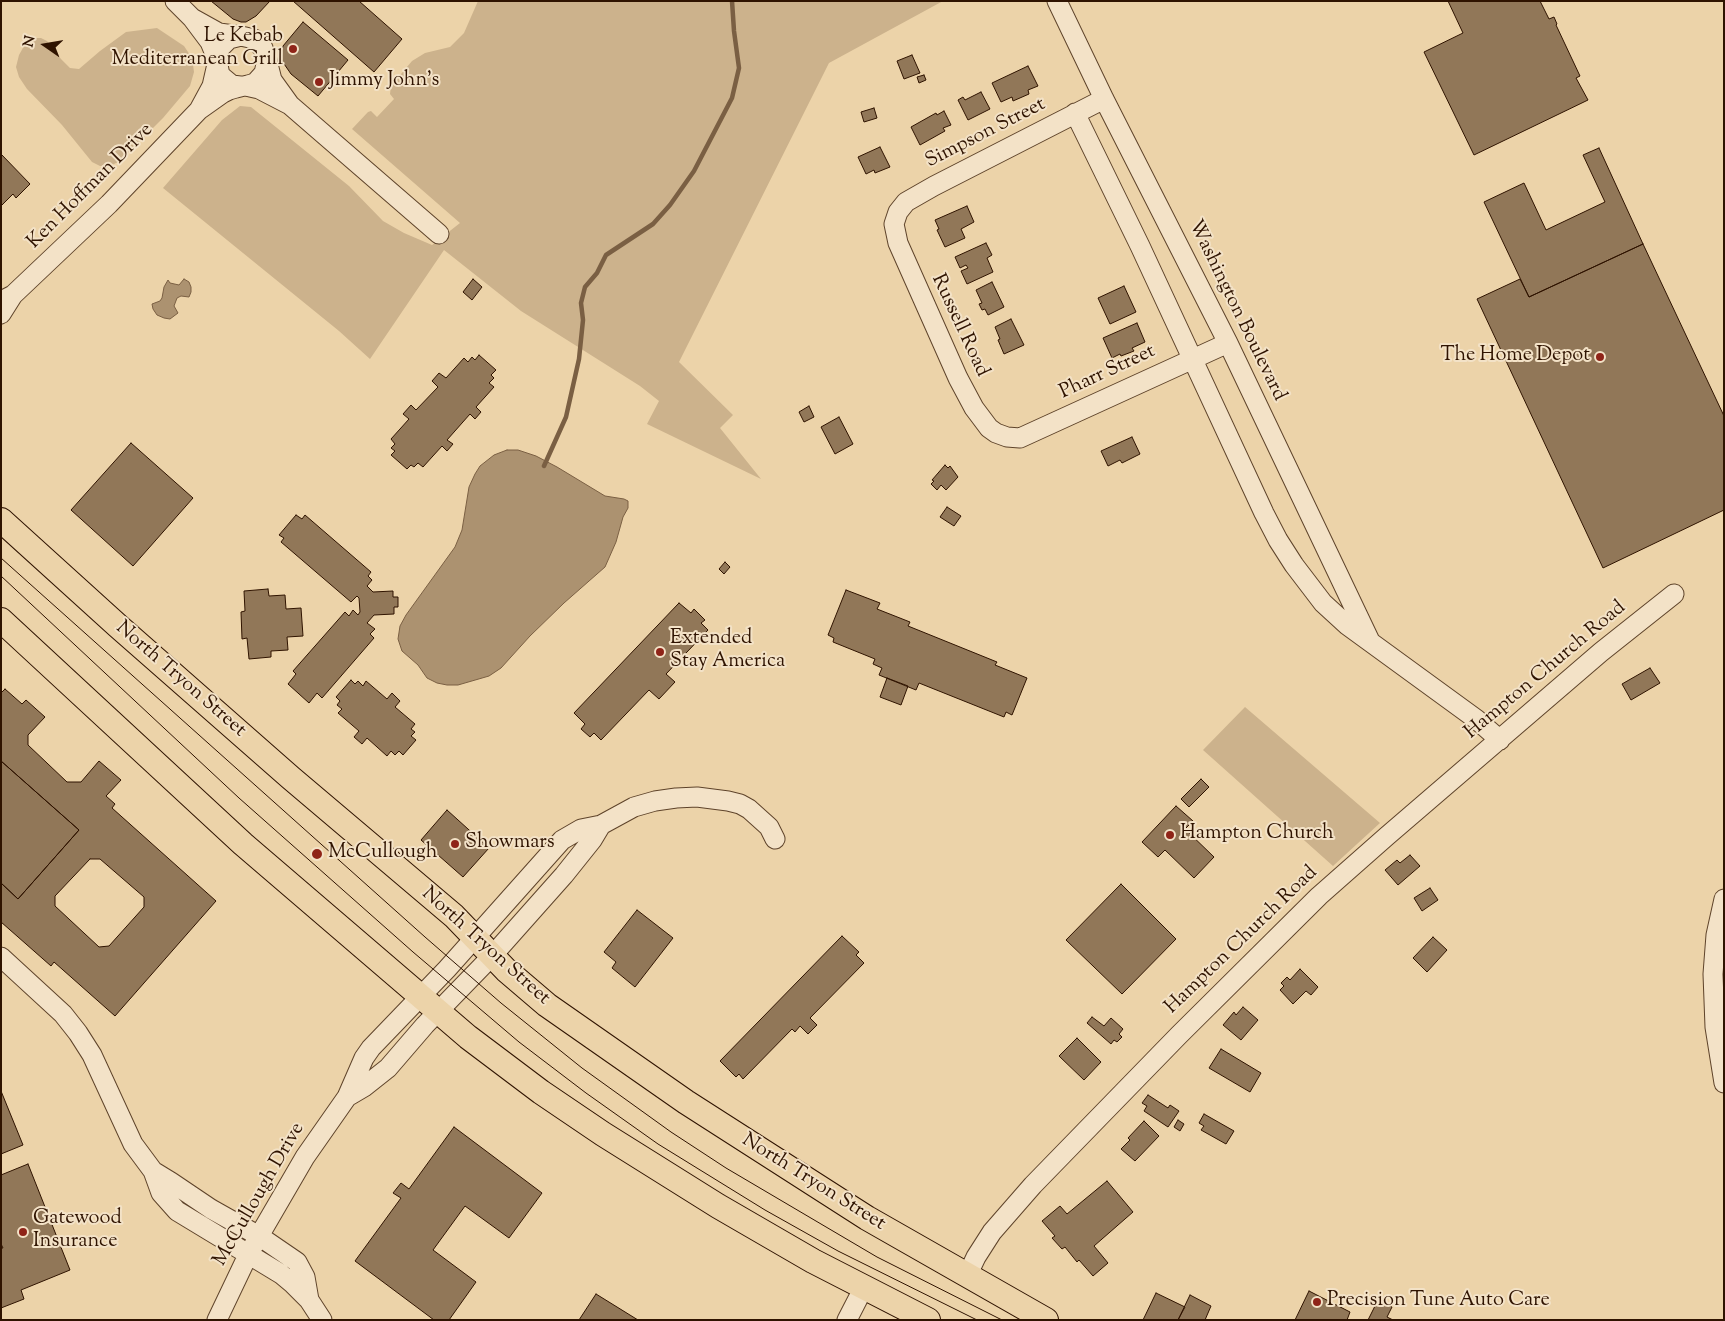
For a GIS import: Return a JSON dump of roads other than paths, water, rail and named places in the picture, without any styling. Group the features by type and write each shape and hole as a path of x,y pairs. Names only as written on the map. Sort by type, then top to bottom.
{"main road":[{"name":"North Tryon Street","path":"1,520 290,778 454,916 520,983 547,1005 686,1102 867,1218 1046,1320"},
{"path":"1,620 237,838 468,1037 541,1092 603,1134 754,1228 928,1320"}],"street":[{"path":"175,1 192,18 210,42 220,75 226,81 232,85 255,88 267,92 290,105 439,234"},
{"name":"Washington Boulevard","path":"1057,1 1104,99 1228,343 1370,642"},
{"path":"192,18 219,33 250,37 257,42 263,48 272,80 290,105"},
{"path":"217,64 218,52 222,45 229,39 241,36"},
{"path":"244,86 262,77 266,69 267,60"},
{"name":"Ken Hoffman Drive","path":"199,110 212,86 217,64"},
{"name":"Ken Hoffman Drive","path":"1,314 7,298 108,204 199,110 223,93 244,86"},
{"name":"Simpson Street","path":"896,218 901,207 906,202 1104,99"},
{"name":"Washington Boulevard","path":"1076,113 1256,496 1278,540 1307,583 1323,603 1346,625 1476,719 1500,740"},
{"name":"Russell Road","path":"896,218 895,230 898,243 958,378 985,424 996,433 1007,437"},
{"name":"Pharr Street","path":"1007,437 1020,438 1026,436 1228,343"},
{"name":"Hampton Church Road","path":"967,1276 992,1232 1030,1190 1243,970 1319,896 1601,652 1674,594"},
{"path":"601,825 634,807 654,801 697,797 740,804 765,823 774,833 775,838"},
{"name":"McCullough Drive","path":"217,1320 248,1255 305,1157 347,1097 364,1058 371,1048 447,969 562,840 581,829 601,825"},
{"name":"McCullough Drive","path":"347,1097 364,1087 388,1068 438,1011 492,956 578,859 601,825"},
{"path":"1724,899 1716,935 1713,981 1715,1027 1724,1083"},
{"path":"1,957 63,1014 78,1033 102,1076 134,1144 153,1171 162,1193 177,1211 287,1279 310,1300 322,1320"},
{"path":"153,1171 211,1209 279,1248 301,1266 306,1277 310,1300"},
{"path":"847,1320 864,1287"}],"waterway":[{"path":"544,466 566,417 579,359 583,320 581,303 585,287 597,273 606,255 653,224 670,205 694,171 732,98 739,68 732,1"}],"tram line":[{"path":"1,558 425,937 501,1003 582,1068 671,1132 726,1168 877,1257 1002,1320"},
{"path":"1,576 239,798 413,952 519,1042 658,1144 765,1210 838,1251 977,1320"}],"place":[{"name":"Le Kebab Mediterranean Grill","path":"293,49"},
{"name":"Jimmy John's","path":"319,82"},
{"name":"The Home Depot","path":"1600,357"},
{"name":"Extended Stay America","path":"660,652"},
{"name":"Hampton Church","path":"1170,835"},
{"name":"Showmars","path":"455,844"},
{"name":"McCullough","path":"317,854"},
{"name":"Gatewood Insurance","path":"23,1232"},
{"name":"Precision Tune Auto Care","path":"1317,1302"}]}
